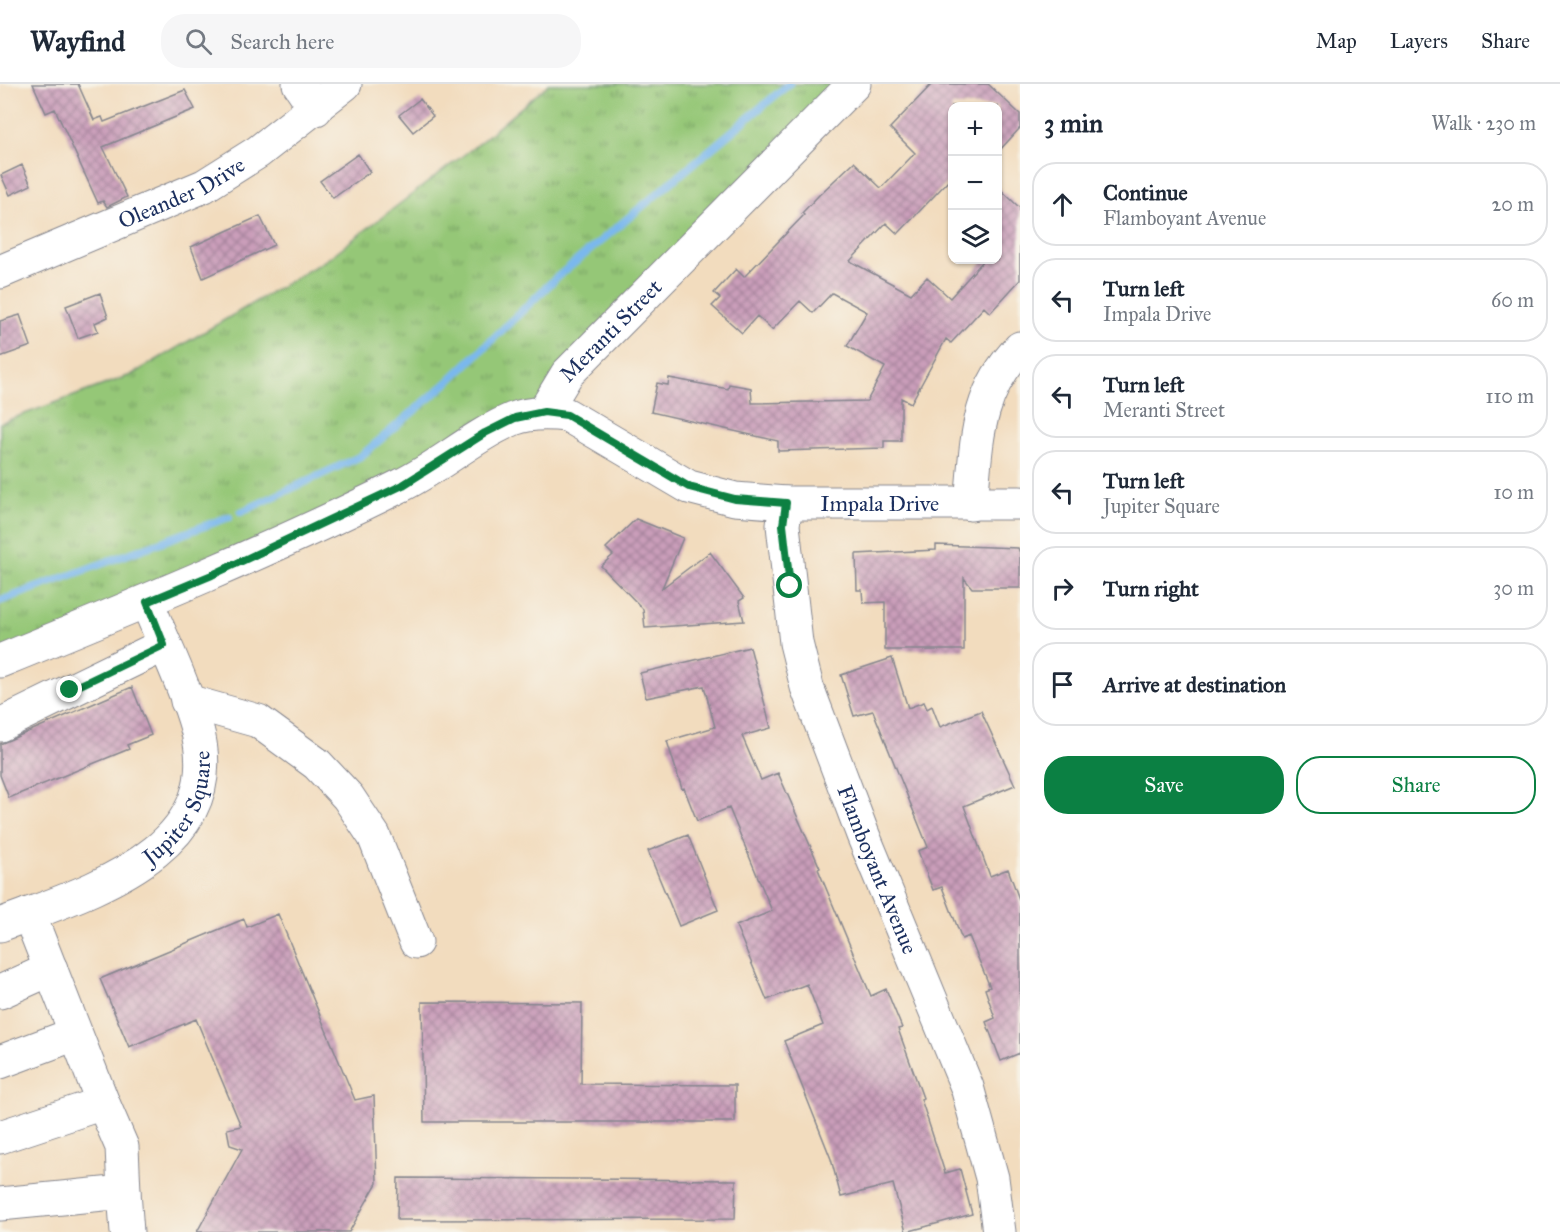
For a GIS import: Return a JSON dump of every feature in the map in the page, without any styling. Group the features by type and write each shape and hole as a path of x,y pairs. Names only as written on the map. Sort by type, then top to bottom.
{"street":[{"name":"Oleander Drive","path":"0,272 204,186 258,153 307,97 345,84"},
{"name":"Meranti Street","path":"544,412 567,374 854,84"},
{"path":"971,504 981,411 1006,362 1020,348"},
{"name":"Impala Drive","path":"544,412 567,415 689,487 735,499 786,503 1020,504"},
{"path":"0,661 212,575 403,485 485,433 515,418 544,412"},
{"name":"Flamboyant Avenue","path":"786,503 783,525 796,643 807,687 863,836 967,1087 992,1178 999,1232"},
{"name":"Jupiter Square","path":"14,920 112,880 149,858 174,836 194,801 202,763 196,726 147,602"},
{"path":"0,725 164,645"},
{"path":"187,701 258,721 317,764 348,797 374,836 416,942"},
{"path":"14,920 51,969 122,1147 127,1232"},
{"path":"0,992 51,969"},
{"path":"0,1062 75,1034"},
{"path":"0,1137 103,1103"},
{"path":"0,1204 124,1192"}],"green space":[{"path":"549,84 854,84 544,412 0,662 0,423 131,375 326,260 478,144"}],"building":[{"path":"33,84 78,84 94,120 102,117 104,122 185,90 195,109 103,147 127,197 107,207 103,201 98,203 55,109 46,113"},
{"path":"932,84 988,84 1020,114 1020,128 1002,148 1002,102 948,102 948,181 898,234 886,223 850,261 911,294 927,277 950,298 980,264 1002,264 1002,191 1020,208 1020,280 990,313 984,307 951,343 946,339 911,403 901,398 901,441 884,441 884,448 778,451 778,441 651,412 657,383 668,385 669,378 728,389 729,384 751,388 752,403 867,401 885,367 847,346 867,312 832,293 813,313 800,301 772,330 757,316 742,333 712,306 720,298 714,293 736,269 744,277 804,215 802,213 819,195 854,162 881,188 915,153 890,128"},
{"path":"420,99 433,116 413,132 399,115"},
{"path":"358,154 370,172 333,198 320,181"},
{"path":"22,165 31,185 10,195 1,175"},
{"path":"260,216 274,245 203,278 191,247"},
{"path":"100,293 108,317 95,323 98,331 78,338 66,306"},
{"path":"20,315 31,346 0,357 0,321"},
{"path":"636,519 683,538 662,588 710,552 744,598 739,601 744,621 645,628 643,609 601,566 613,555 606,548"},
{"path":"936,545 1018,548 1020,588 972,588 964,578 964,650 885,650 885,602 863,603 862,590 857,590 856,554 936,550"},
{"path":"750,647 771,728 742,736 761,780 778,773 820,868 818,869 871,996 886,989 902,1028 898,1029 923,1098 921,1099 945,1173 960,1169 972,1214 906,1232 893,1184 841,1197 831,1159 784,1041 823,1025 807,984 767,1000 736,926 772,911 729,808 697,821 684,788 682,789 667,741 715,727 704,686 646,698 640,673"},
{"path":"892,658 908,708 924,702 927,709 932,706 940,727 981,711 1015,785 964,806 990,876 1008,869 1020,902 1020,1053 1001,1061 986,1022 995,1018 985,989 990,987 969,936 962,939 942,887 933,890 918,851 928,847 873,711 854,716 841,675"},
{"path":"132,687 151,735 127,745 129,749 9,798 0,775 0,744"},
{"path":"688,835 718,910 679,926 648,851"},
{"path":"278,914 355,1100 374,1096 377,1183 349,1232 197,1232 242,1149 230,1145 227,1129 241,1126 196,1019 129,1047 100,979 244,919 247,927"},
{"path":"422,1002 582,1003 581,1084 735,1085 735,1122 424,1122"},
{"path":"398,1178 736,1180 735,1219 397,1220"}],"waterway":[{"path":"241,512 361,456 448,382 555,279 789,84"},
{"path":"0,601 229,517"}],"route":[{"path":"70,690 164,645 147,602 212,575 403,485 485,433 515,418 544,412 567,415 689,487 735,499 786,503 783,525 790,586"}]}
